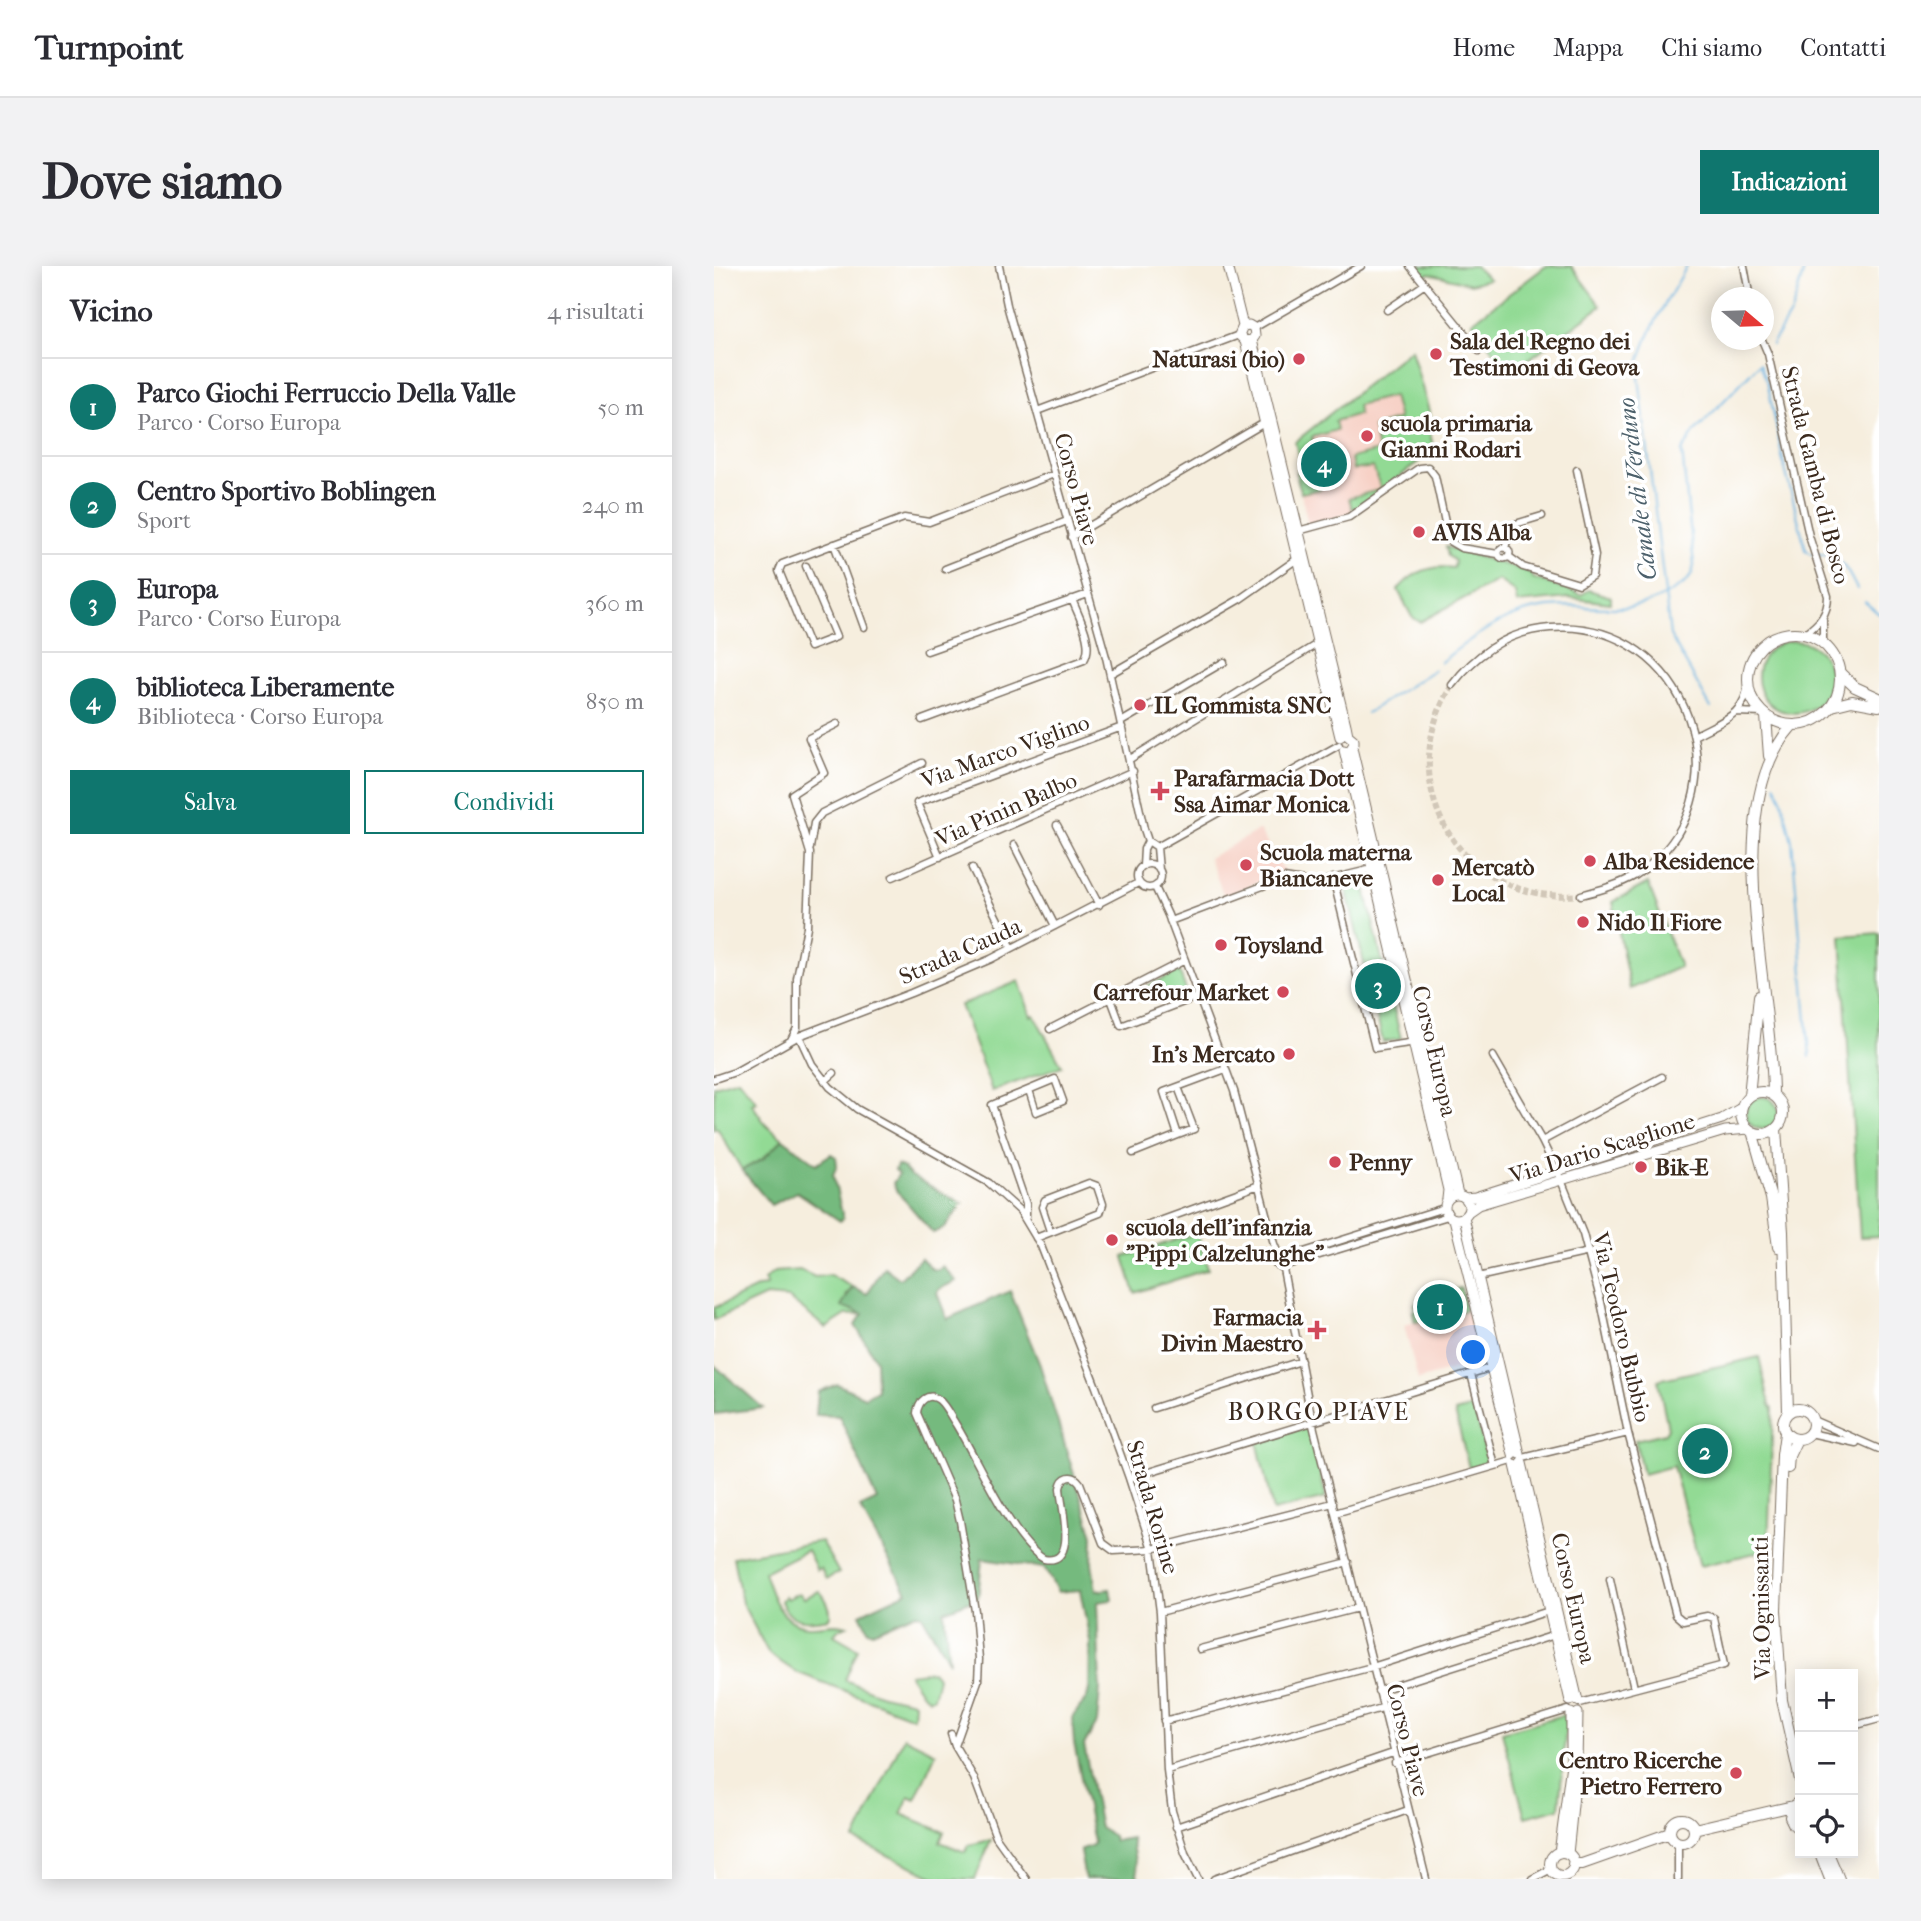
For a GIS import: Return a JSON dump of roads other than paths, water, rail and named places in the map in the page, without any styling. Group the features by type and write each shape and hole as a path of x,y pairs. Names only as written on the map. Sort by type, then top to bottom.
{"main road":[{"name":"Corso Europa","path":"1228,266 1247,332"},
{"name":"Corso Europa","path":"1235,266 1247,332 1317,644 1345,743 1461,1196 1469,1204 1454,1212"},
{"name":"Corso Europa","path":"1268,422 1298,531 1372,869 1448,1190 1517,1459 1574,1707 1577,1765 1563,1854"},
{"path":"1783,634 1805,634 1823,643 1835,656 1840,673 1840,686 1832,706 1815,721 1792,726 1764,715 1753,701 1748,682 1752,661 1764,644 1783,634"},
{"path":"1840,673 1855,687 1879,698"},
{"path":"1832,706 1852,701 1879,706"},
{"path":"1764,715 1770,746 1758,810 1754,848 1754,897 1760,978 1773,1072 1773,1094"},
{"path":"1768,767 1776,746 1792,726"},
{"path":"1760,978 1749,1096 1741,1108 1742,1120 1751,1130 1770,1198 1783,1276"},
{"path":"1749,1096 1760,1091 1773,1094 1780,1100 1784,1110 1776,1129 1788,1369 1793,1410 1783,1424 1786,1433 1797,1439 1810,1433 1813,1420 1807,1412 1793,1410"},
{"name":"Via Dario Scaglione","path":"1454,1212 1722,1119 1741,1108"},
{"path":"1751,1130 1765,1134 1776,1129"},
{"name":"Via Dario Scaglione","path":"1454,1212 1461,1196 1475,1197 1725,1131 1751,1130"},
{"name":"Corso Europa","path":"1454,1212 1478,1277 1494,1367"},
{"name":"Via Ognissanti","path":"1786,1433 1782,1455 1776,1610 1782,1700 1795,1758"},
{"name":"Via Ognissanti","path":"1795,1733 1790,1720 1785,1686 1782,1626 1789,1456 1797,1439"},
{"name":"Corso Europa","path":"1517,1459 1549,1611 1574,1707"},
{"path":"1694,1829 1795,1805"},
{"path":"1790,1817 1795,1808"},
{"path":"1770,1811 1790,1817 1795,1826"},
{"path":"1670,1833 1673,1824 1681,1819 1689,1822 1694,1829"},
{"path":"1670,1833 1678,1843 1690,1841 1694,1829"},
{"path":"1573,1864 1571,1871 1558,1875 1552,1858 1563,1854 1573,1864 1583,1864 1670,1833"},
{"path":"1822,1858 1830,1879"},
{"path":"1830,1858 1839,1879"}],"street":[{"name":"Corso Piave","path":"999,266 1007,305 1110,674 1149,841 1144,849 1143,866"},
{"path":"1037,411 1247,332 1361,266"},
{"path":"1410,266 1479,351"},
{"path":"1744,266 1748,287"},
{"path":"1387,310 1424,284"},
{"name":"Strada Gamba di Bosco","path":"1766,350 1809,536 1828,596 1823,619 1823,643"},
{"path":"1071,537 1268,422"},
{"path":"1298,531 1349,517 1419,468 1428,467 1435,476 1449,541 1454,546 1498,554 1503,559 1508,556"},
{"path":"1508,556 1523,566 1579,584 1592,576 1595,555 1577,470"},
{"path":"806,566 836,637 810,648 779,571 782,564 904,518 929,522 1054,474"},
{"path":"1505,548 1513,525 1542,516"},
{"path":"945,569 1067,521"},
{"path":"834,544 864,627"},
{"path":"1498,554 1500,549 1505,548"},
{"path":"1505,548 1509,551 1508,556"},
{"path":"1110,674 1240,599 1297,559"},
{"path":"927,652 1088,594"},
{"path":"922,720 1084,660 1088,651 1080,613 1072,599"},
{"name":"Strada Gamba di Bosco","path":"1805,634 1823,619"},
{"path":"1452,685 1464,670 1489,649 1516,635 1545,628 1579,628 1613,636 1636,648 1665,675 1686,709 1694,736 1697,773 1686,817 1659,856 1636,874 1609,887 1581,895"},
{"path":"1130,759 1317,644"},
{"path":"1121,724 1224,663"},
{"path":"1694,736 1737,712 1745,701 1748,682"},
{"path":"1737,712 1764,715"},
{"path":"810,853 792,794 824,773 809,738 837,724"},
{"name":"Via Marco Viglino","path":"940,857 917,803 1121,724"},
{"path":"1157,846 1345,743"},
{"path":"791,1041 797,1028 797,978 807,927 814,823 822,813 922,763"},
{"name":"Via Pinin Balbo","path":"893,877 1133,771"},
{"path":"1057,825 1100,905"},
{"path":"1149,841 1157,846"},
{"path":"1014,845 1055,926"},
{"path":"1157,846 1160,870 1161,879 1155,887 1146,888 1138,883 1137,873 1143,866 1152,864 1160,870"},
{"path":"972,868 1012,948"},
{"path":"1170,921 1284,878 1315,883 1372,869"},
{"name":"Corso Europa","path":"1332,878 1375,1048 1409,1043"},
{"name":"Strada Cauda","path":"714,1079 735,1072 799,1037 911,993 1012,948 1100,905 1138,883"},
{"name":"Corso Piave","path":"1155,887 1199,996 1241,1115 1279,1256 1276,1264 1283,1269 1312,1421 1426,1879"},
{"path":"1050,1029 1185,960"},
{"path":"1111,999 1121,1026 1199,996"},
{"name":"Strada Rorine","path":"799,1037 812,1064 825,1081 857,1109 989,1183 1011,1201 1026,1219 1036,1238 1096,1387 1152,1549 1160,1612 1167,1770 1176,1827 1198,1879"},
{"name":"Via Teodoro Bubbio","path":"1493,1056 1542,1141 1589,1252 1628,1433 1676,1615 1681,1620 1709,1616 1714,1618 1724,1665 1634,1688"},
{"path":"1178,1135 1164,1092 1225,1069"},
{"path":"825,1081 834,1073"},
{"path":"1542,1141 1662,1077"},
{"path":"1026,1219 1026,1204 992,1105 1028,1090 1055,1079 1063,1101 1036,1112 1028,1090"},
{"path":"1133,1153 1194,1129 1178,1087"},
{"path":"1036,1238 1100,1213 1104,1206 1097,1186 1089,1183 1045,1200 1042,1207 1050,1231"},
{"path":"1146,1226 1259,1185"},
{"name":"Via Dario Scaglione","path":"1289,1261 1454,1212"},
{"path":"1478,1277 1589,1252"},
{"path":"1279,1256 1283,1255 1289,1261 1283,1269"},
{"path":"1154,1408 1301,1362"},
{"path":"1129,1478 1494,1367"},
{"path":"1471,1374 1495,1466"},
{"path":"955,1746 978,1681 976,1623 960,1521 946,1479 918,1417 917,1408 921,1401 933,1397 941,1402 1021,1536 1040,1557 1049,1560 1055,1559 1065,1548 1060,1488 1065,1478 1072,1477 1080,1483 1100,1537 1109,1549 1119,1552 1152,1549 1333,1503"},
{"path":"1813,1420 1879,1449"},
{"path":"1335,1513 1517,1459 1628,1433"},
{"path":"1810,1433 1868,1445"},
{"path":"1160,1612 1348,1562"},
{"path":"1395,1763 1634,1688 1610,1579"},
{"path":"1200,1649 1358,1608"},
{"path":"1164,1721 1372,1667 1549,1611"},
{"path":"1378,1691 1555,1635"},
{"path":"1167,1770 1382,1708"},
{"path":"1858,1725 1879,1719"},
{"path":"951,1734 974,1778 996,1837 1026,1879"},
{"path":"1176,1827 1393,1753"},
{"path":"1214,1879 1408,1810"},
{"path":"1678,1843 1678,1879"},
{"path":"1532,1879 1558,1875"}],"waterway":[{"name":"Canale di Verduno","path":"1687,266 1652,329 1638,369 1670,635 1711,708"},
{"path":"1774,341 1792,311 1805,266"},
{"path":"1441,662 1485,630 1522,613 1554,607 1622,608 1639,605 1657,599 1686,582 1694,565 1682,451 1695,431 1760,363 1768,385 1783,461 1806,550 1837,560 1857,589"},
{"path":"1865,602 1879,614"},
{"path":"1367,713 1434,670"},
{"name":"Canale di Verduno","path":"1775,784 1792,841 1810,1057"}],"tunnel":[{"path":"1452,685 1435,724 1429,762 1434,799 1448,832 1471,860 1502,881 1539,894 1581,895"}],"place":[{"name":"Sala del Regno dei Testimoni di Geova","path":"1436,354"},
{"name":"Naturasi (bio)","path":"1299,359"},
{"name":"scuola primaria Gianni Rodari","path":"1367,436"},
{"name":"biblioteca Liberamente","path":"1324,464"},
{"name":"AVIS Alba","path":"1419,532"},
{"name":"IL Gommista SNC","path":"1140,705"},
{"name":"Parafarmacia Dott Ssa Aimar Monica","path":"1160,791"},
{"name":"Alba Residence","path":"1590,861"},
{"name":"Scuola materna Biancaneve","path":"1246,865"},
{"name":"Mercatò Local","path":"1438,880"},
{"name":"Nido Il Fiore","path":"1583,922"},
{"name":"Toysland","path":"1221,945"},
{"name":"Europa","path":"1378,986"},
{"name":"Carrefour Market","path":"1283,992"},
{"name":"In's Mercato","path":"1289,1054"},
{"name":"Penny","path":"1335,1162"},
{"name":"Bik-E","path":"1641,1167"},
{"name":"scuola dell'infanzia \"Pippi Calzelunghe\"","path":"1112,1240"},
{"name":"Parco Giochi Ferruccio Della Valle","path":"1440,1307"},
{"name":"Farmacia Divin Maestro","path":"1317,1330"},
{"name":"Centro Sportivo Boblingen","path":"1705,1451"},
{"name":"Centro Ricerche Pietro Ferrero","path":"1736,1773"}],"district":[{"name":"BORGO PIAVE","path":"1319,1412"}]}
